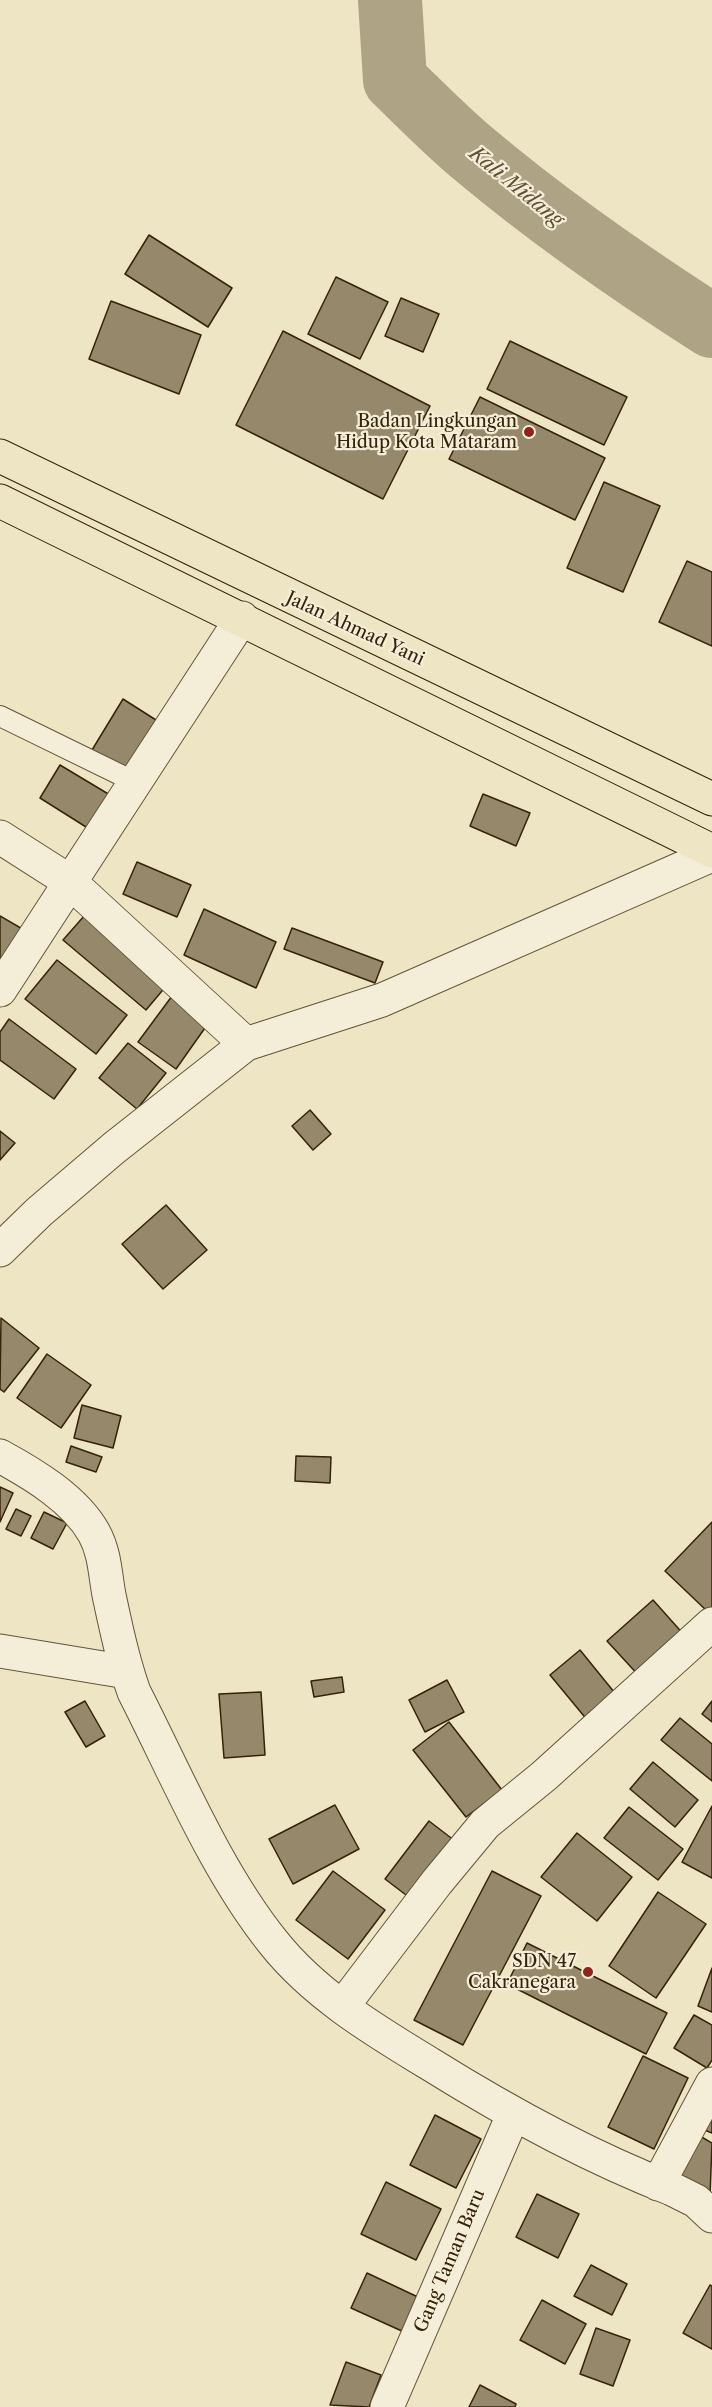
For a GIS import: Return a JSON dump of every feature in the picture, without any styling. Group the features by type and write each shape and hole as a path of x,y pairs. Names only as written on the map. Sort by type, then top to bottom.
{"highway":[{"name":"Jalan Ahmad Yani","path":"0,456 712,799"},
{"path":"0,501 242,618 712,853"}],"street":[{"path":"0,990 242,618"},
{"path":"0,837 69,881 246,1044"},
{"path":"0,1250 39,1212 114,1148 246,1044 382,1000 712,853"},
{"path":"0,1456 74,1507 94,1534 107,1579 127,1671 171,1764 248,1908 291,1962 342,2007 384,2036 513,2115 696,2201 712,2216"},
{"path":"342,2007 437,1882 485,1824 544,1776 712,1624"},
{"path":"0,1651 127,1671"},
{"path":"658,2184 712,2084"},
{"name":"Gang Taman Baru","path":"387,2407 513,2115"}],"lane":[{"path":"0,716 135,782"}],"building":[{"path":"149,235 232,288 208,327 125,274"},
{"path":"336,277 388,302 360,359 308,334"},
{"path":"401,298 439,314 423,352 385,336"},
{"path":"111,301 201,335 179,394 89,359"},
{"path":"283,331 430,406 383,499 236,425"},
{"path":"510,341 627,397 604,445 487,389"},
{"path":"480,397 605,458 575,520 449,459"},
{"path":"604,482 660,506 623,592 567,568"},
{"path":"687,561 712,572 712,646 659,622"},
{"path":"123,699 156,720 125,771 92,750"},
{"path":"60,765 115,798 94,832 40,798"},
{"path":"483,794 530,813 516,846 470,826"},
{"path":"137,862 191,885 177,917 123,894"},
{"path":"204,909 276,942 256,988 184,955"},
{"path":"85,915 167,985 146,1010 63,940"},
{"path":"0,916 31,934 0,984"},
{"path":"292,928 383,962 375,983 284,949"},
{"path":"57,960 127,1015 96,1054 25,999"},
{"path":"175,992 212,1018 176,1069 138,1042"},
{"path":"9,1019 76,1069 54,1099 0,1060 0,1032"},
{"path":"128,1043 166,1073 137,1109 99,1078"},
{"path":"310,1110 331,1134 313,1150 292,1126"},
{"path":"0,1131 15,1143 0,1160"},
{"path":"166,1205 207,1250 163,1289 122,1244"},
{"path":"1,1318 39,1348 4,1392 0,1389"},
{"path":"47,1354 91,1385 61,1428 17,1398"},
{"path":"82,1405 121,1416 113,1448 74,1438"},
{"path":"71,1446 102,1457 96,1472 66,1462"},
{"path":"296,1456 331,1457 330,1483 295,1481"},
{"path":"0,1487 13,1493 0,1522"},
{"path":"16,1509 31,1516 21,1536 6,1529"},
{"path":"44,1512 67,1523 53,1549 31,1538"},
{"path":"712,1522 712,1608 708,1612 665,1571"},
{"path":"653,1600 686,1637 641,1678 607,1641"},
{"path":"580,1650 623,1703 593,1727 550,1675"},
{"path":"342,1677 344,1692 314,1697 311,1681"},
{"path":"447,1680 464,1712 425,1732 409,1700"},
{"path":"261,1692 265,1755 224,1758 219,1694"},
{"path":"85,1701 105,1736 86,1747 65,1712"},
{"path":"712,1701 712,1722 702,1714"},
{"path":"680,1718 712,1744 712,1781 661,1740"},
{"path":"449,1722 502,1790 466,1817 413,1750"},
{"path":"653,1762 698,1800 675,1827 630,1789"},
{"path":"335,1805 359,1849 293,1884 269,1839"},
{"path":"712,1806 712,1878 682,1862"},
{"path":"629,1807 683,1849 658,1880 604,1838"},
{"path":"429,1821 455,1841 410,1898 385,1879"},
{"path":"577,1833 632,1877 597,1921 541,1877"},
{"path":"333,1871 385,1910 348,1959 296,1920"},
{"path":"492,1871 541,1896 463,2045 414,2020"},
{"path":"658,1892 706,1924 656,1998 609,1966"},
{"path":"527,1943 667,2013 646,2054 507,1984"},
{"path":"712,1968 712,2012 698,2006"},
{"path":"694,2015 712,2025 712,2060 707,2068 674,2048"},
{"path":"643,2056 688,2078 654,2149 608,2127"},
{"path":"712,2103 712,2133 702,2129"},
{"path":"435,2115 481,2139 456,2188 410,2165"},
{"path":"700,2136 712,2143 710,2196 677,2181"},
{"path":"386,2182 441,2209 416,2260 361,2234"},
{"path":"537,2194 579,2214 558,2258 516,2237"},
{"path":"591,2265 627,2284 612,2315 574,2296"},
{"path":"367,2273 420,2298 404,2332 351,2308"},
{"path":"710,2285 712,2286 712,2349 683,2333"},
{"path":"542,2300 586,2324 565,2364 520,2340"},
{"path":"596,2328 630,2340 613,2386 580,2374"},
{"path":"346,2362 381,2375 369,2407 330,2405"},
{"path":"480,2385 516,2404 515,2407 469,2407"}],"waterway":[{"name":"Kali Midang","path":"390,0 395,80 444,128 532,201 650,286 712,326"}],"place":[{"name":"Badan Lingkungan Hidup Kota Mataram","path":"529,432"},
{"name":"SDN 47 Cakranegara","path":"588,1972"}]}
